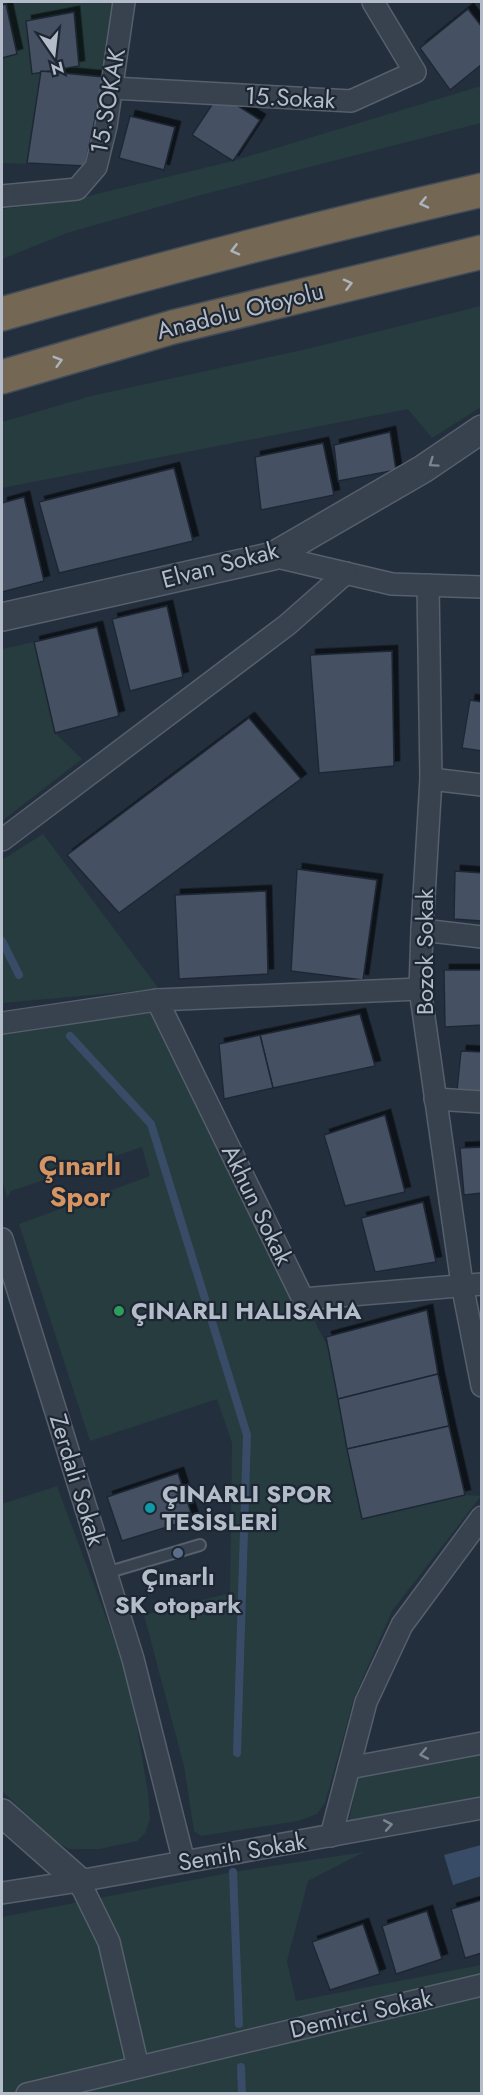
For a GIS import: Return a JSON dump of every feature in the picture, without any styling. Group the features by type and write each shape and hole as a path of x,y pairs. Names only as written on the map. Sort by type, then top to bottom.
{"highway":[{"path":"2,314 154,271 482,190"},
{"name":"Anadolu Otoyolu","path":"2,377 173,327 482,252"}],"street":[{"name":"15.SOKAK","path":"2,196 77,189 96,167 106,126 124,2"},
{"name":"15.Sokak","path":"112,88 351,101 415,72 373,2"},
{"name":"Elvan Sokak","path":"2,617 273,556 423,470 482,429"},
{"path":"273,556 392,584 482,587"},
{"path":"2,840 287,625 346,573"},
{"name":"Bozok Sokak","path":"428,585 431,779 420,989 435,1099 472,1284 482,1386"},
{"path":"431,779 482,785"},
{"path":"422,930 482,938"},
{"path":"2,1023 157,1000 420,989"},
{"name":"Akhun Sokak","path":"157,1000 303,1299 472,1284"},
{"path":"435,1099 482,1102"},
{"name":"Zerdali Sokak","path":"2,1239 133,1659 184,1862"},
{"path":"331,1836 366,1702 402,1625 482,1517"},
{"path":"349,1768 482,1743"},
{"name":"Semih Sokak","path":"2,1893 482,1808"},
{"path":"2,1814 79,1881 109,1942 138,2067"},
{"name":"Demirci Sokak","path":"27,2094 482,1985"}],"lane":[{"path":"106,1573 200,1545"}],"green space":[{"path":"2,2 116,2 106,70 85,166 2,163 2,58 16,54 5,4 2,5"},
{"path":"481,86 481,123 197,196 67,233 2,259 2,209 68,201 233,161"},
{"path":"481,306 481,407 432,438 408,409 2,488 2,422 91,396 311,348"},
{"path":"34,642 55,733 82,759 2,821 2,649"},
{"path":"43,834 159,989 2,1003 2,860"},
{"path":"161,1009 328,1347 361,1519 465,1495 481,1496 392,1611 354,1698 325,1803 317,1814 298,1821 201,1836 194,1831 184,1766 144,1615 230,1593 232,1443 217,1399 90,1441 19,1224 150,1176 142,1147 11,1191 7,1198 2,1178 2,1033"},
{"path":"57,1486 129,1679 148,1793 150,1820 145,1833 137,1841 100,1849 69,1849 55,1841 2,1791 2,1504"},
{"path":"481,1754 481,1796 349,1821 358,1776"},
{"path":"364,1852 308,1881 287,1961 296,2001 481,1965 481,2093 2,2094 2,1917 233,1872"}],"water":[{"path":"481,1845 481,1876 453,1885 444,1855"}],"building":[{"path":"6,4 17,54 2,58 2,5"},
{"path":"468,9 482,27 482,64 450,90 420,48"},
{"path":"74,12 79,66 32,74 26,21"},
{"path":"41,71 104,77 85,166 27,163"},
{"path":"219,94 260,120 233,161 192,135"},
{"path":"130,116 175,127 164,170 119,158"},
{"path":"390,432 396,470 338,481 334,445"},
{"path":"323,443 334,495 261,510 255,457"},
{"path":"174,468 193,541 59,573 39,502"},
{"path":"24,497 44,581 2,592 2,503"},
{"path":"167,606 183,677 130,691 112,619"},
{"path":"97,627 119,716 55,733 34,642"},
{"path":"392,651 394,766 319,773 310,655"},
{"path":"470,700 482,702 482,751 462,748"},
{"path":"249,718 301,779 119,913 67,855"},
{"path":"297,869 377,880 363,980 291,971"},
{"path":"455,871 482,873 482,921 454,919"},
{"path":"266,891 268,974 179,979 175,895"},
{"path":"444,970 482,970 482,1025 445,1027"},
{"path":"360,1014 375,1066 273,1088 260,1035"},
{"path":"260,1035 273,1088 224,1099 219,1044"},
{"path":"461,1051 482,1052 482,1093 457,1090"},
{"path":"385,1115 405,1192 345,1206 324,1135"},
{"path":"482,1147 482,1193 464,1195 460,1148"},
{"path":"423,1202 436,1262 375,1272 361,1218"},
{"path":"427,1310 438,1374 338,1399 326,1337"},
{"path":"438,1374 449,1426 347,1449 338,1399"},
{"path":"449,1426 465,1495 362,1519 347,1449"},
{"name":"ÇINARLI SPOR TESİSLERİ","path":"178,1473 193,1519 122,1541 107,1497"},
{"path":"482,1900 482,1953 465,1958 451,1909"},
{"path":"427,1911 442,1959 396,1974 382,1926"},
{"path":"363,1924 380,1974 330,1990 312,1942"}],"waterway":[{"path":"2,941 19,975"},
{"path":"70,1036 151,1124 247,1435 237,1753"},
{"path":"233,1872 239,2024"},
{"path":"241,2067 242,2094"}],"place":[{"name":"ÇINARLI HALISAHA","path":"119,1311"},
{"name":"ÇINARLI SPOR TESİSLERİ","path":"150,1508"},
{"name":"Çınarlı SK otopark","path":"178,1553"}],"district":[{"name":"Çınarlı Spor","path":"80,1182"}]}
